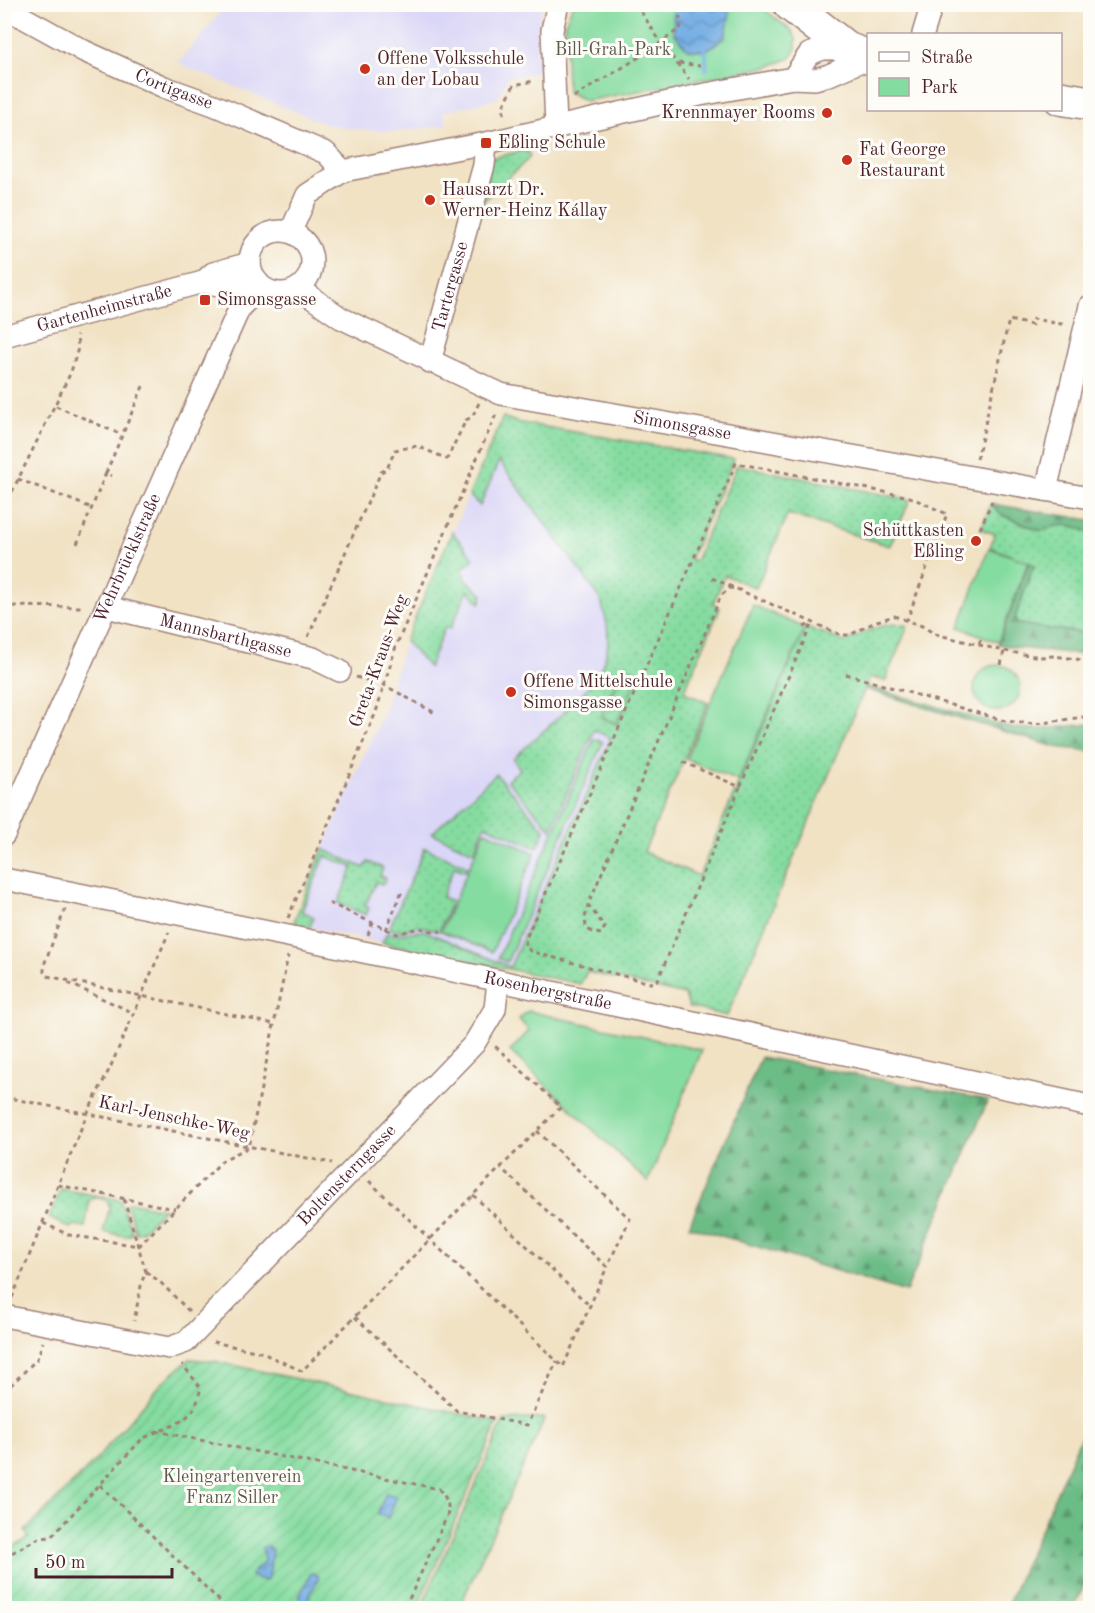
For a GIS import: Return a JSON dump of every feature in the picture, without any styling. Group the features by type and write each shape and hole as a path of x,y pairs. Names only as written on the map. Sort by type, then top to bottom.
{"main road":[{"path":"796,9 861,55"},
{"path":"1062,98 1090,103"}],"street":[{"path":"556,126 552,30 558,4"},
{"path":"923,33 932,4"},
{"name":"Cortigasse","path":"4,7 84,51 164,87 214,105 326,153 343,171"},
{"path":"796,9 807,29 809,54"},
{"path":"793,78 809,54 824,49 861,55"},
{"path":"291,231 307,195 343,171 486,143 700,95 793,78 815,79 861,55"},
{"name":"Tartergasse","path":"430,362 484,165 486,143"},
{"path":"256,277 250,254 256,242 271,231 291,231 302,237 310,247 314,265 307,282 299,289"},
{"name":"Gartenheimstraße","path":"4,336 203,282 213,273 256,277 282,294 299,289"},
{"name":"Wehrbrücklstraße","path":"4,836 240,307 256,277"},
{"name":"Simonsgasse","path":"299,289 341,318 501,394 1090,498"},
{"path":"1046,490 1090,306"},
{"name":"Mannsbarthgasse","path":"107,607 313,658 340,671"},
{"name":"Rosenbergstraße","path":"4,879 1090,1106"},
{"name":"Boltensterngasse","path":"169,1348 186,1342 474,1044 495,1009 498,982"},
{"path":"5,1316 169,1348"}],"path":[{"path":"636,4 662,44 679,63 692,83"},
{"path":"574,97 648,49 662,44 681,27 679,11 665,4"},
{"path":"679,63 700,66"},
{"path":"504,114 503,107 514,85 534,81"},
{"path":"4,508 71,372 78,348 77,315"},
{"path":"976,464 1009,320 1032,325 1033,319 1076,326"},
{"path":"77,543 144,384"},
{"path":"300,655 381,472 387,469 395,450 417,446 447,459 466,420 472,417 480,401"},
{"path":"56,406 122,435"},
{"name":"Greta-Kraus-Weg","path":"288,926 288,919 376,712 396,646 498,408 495,408"},
{"path":"812,623 657,982 530,951 525,944 526,938 736,463 910,497 947,514 907,620"},
{"path":"106,473 112,476"},
{"path":"18,479 92,508"},
{"path":"981,529 996,481"},
{"path":"712,578 841,634 850,635 877,621 894,616 935,634 1004,651 1040,657 1054,656 1090,661"},
{"path":"588,905 605,927 601,934 586,928 585,918 588,905 721,596 729,588 736,589"},
{"path":"4,606 107,607"},
{"path":"804,627 812,623"},
{"path":"979,644 982,636"},
{"path":"1001,665 1004,651"},
{"path":"846,674 988,717 1016,723 1035,724 1090,718"},
{"path":"366,680 384,685 437,714"},
{"path":"1016,723 1020,720"},
{"path":"683,762 740,787"},
{"path":"386,930 402,891"},
{"path":"71,892 44,965 44,972 47,976 274,1024"},
{"path":"329,903 397,934 420,928 441,931"},
{"path":"5,1316 87,1114 177,914"},
{"path":"139,1246 223,1160 249,1147 288,954"},
{"path":"61,979 134,1013"},
{"path":"146,1272 159,1281 197,1331 260,1352 302,1371 561,1107 481,1033"},
{"name":"Karl-Jenschke-Weg","path":"4,1097 338,1164"},
{"path":"363,1175 563,1368 630,1219 537,1131"},
{"path":"501,1168 607,1267"},
{"path":"58,1185 175,1209"},
{"path":"473,1195 590,1306"},
{"path":"124,1199 146,1272 142,1281 130,1340"},
{"path":"43,1223 69,1234 139,1246"},
{"path":"355,1317 457,1411 527,1425 557,1361"},
{"path":"4,1392 37,1359 48,1325"},
{"path":"4,1557 39,1538 51,1537 142,1439 156,1431 180,1423 195,1407 201,1388 169,1348"},
{"path":"156,1431 439,1489 449,1506 447,1516 405,1608"},
{"path":"100,1485 227,1608"}],"shaded area":[{"name":"Offene Volksschule an der Lobau","path":"227,5 542,5 536,40 540,72 508,77 498,98 443,112 447,125 392,132 346,128 323,123 179,62"},
{"name":"Offene Mittelschule Simonsgasse","path":"503,417 516,422 734,459 508,969 293,924 384,710 405,641"}],"green space":[{"name":"Bill-Grah-Park","path":"573,5 759,5 792,31 796,39 796,48 791,58 767,67 585,101 567,91 565,23"},
{"path":"528,151 530,157 483,202 491,158"},
{"path":"503,417 516,422 734,459 690,559 695,561 737,465 910,500 890,546 788,514 756,588 725,575 713,604 720,608 684,692 708,703 644,852 699,876 805,628 844,642 883,626 900,624 908,626 885,681 870,677 727,1016 689,1007 685,995 587,972 580,984 382,943 387,933 425,931 510,967 611,738 594,730 551,829 507,780 520,769 513,759 578,699 598,673 608,646 608,631 598,595 499,461 480,506 469,495","holes":["623,666 639,674 617,724 601,717"]},
{"path":"991,504 1002,515 1041,531 1066,525 1090,533 1090,633 1016,623 1016,615 1034,565 990,547 995,534 981,529"},
{"path":"991,504 1090,520 1090,533 1066,525 1041,531 1002,515"},
{"path":"452,532 474,558 462,570 464,578 483,595 480,603 468,590 450,629 445,627 429,667 405,641"},
{"path":"989,548 1028,562 998,642 959,627"},
{"path":"1029,563 1034,565 1016,615 1016,623 1090,633 1090,657 998,644"},
{"path":"753,605 805,628 738,781 686,759"},
{"path":"997,665 1013,672 1020,688 1013,704 997,711 981,704 974,688 981,672"},
{"path":"623,666 640,673 617,724 601,717"},
{"path":"866,686 1011,728 1039,729 1090,724 1090,751 1055,747 865,689"},
{"path":"594,739 603,742 507,962 498,958"},
{"path":"496,774 545,830 537,848 485,825 474,852 432,833"},
{"path":"485,831 535,853 492,952 441,931"},
{"path":"425,848 467,866 465,871 454,867 442,897 452,901 439,931 419,926 400,931 389,929"},
{"path":"323,849 364,868 368,862 383,868 380,876 386,878 383,884 376,882 365,906 369,908 366,915 338,903 353,867 325,856 302,911 314,917 310,927 293,924"},
{"path":"528,1011 702,1050 648,1182 510,1051 529,1031 519,1019"},
{"path":"761,1057 988,1100 906,1292 689,1226"},
{"path":"61,1189 120,1200 133,1234 126,1236 103,1232 110,1206 106,1200 94,1197 88,1202 85,1227 75,1225 70,1228 49,1218"},
{"path":"129,1202 164,1209 142,1231 136,1233 127,1205"},
{"name":"Kleingartenverein Franz Siller","path":"190,1359 214,1361 498,1422 417,1608 5,1608 5,1551 29,1538 25,1531 95,1461 162,1383"},
{"path":"1090,1416 1090,1571 1074,1608 1006,1608"},
{"path":"545,1418 459,1608 421,1608 504,1420"}],"water":[{"path":"673,4 724,5 730,14 725,38 705,51 687,49 674,33"},
{"path":"386,1493 397,1497 388,1518 377,1514"},
{"path":"266,1546 272,1549 270,1571 266,1581 251,1576 255,1569 263,1564 262,1548"},
{"path":"311,1573 319,1577 305,1602 299,1597"}],"waterway":[{"path":"705,51 706,69"}],"place":[{"name":"Offene Volksschule an der Lobau","path":"365,69"},
{"name":"Krennmayer Rooms","path":"827,113"},
{"name":"Eßling Schule","path":"486,143"},
{"name":"Fat George Restaurant","path":"847,160"},
{"name":"Hausarzt Dr. Werner-Heinz Kállay","path":"430,200"},
{"name":"Simonsgasse","path":"205,300"},
{"name":"Schüttkasten Eßling","path":"976,541"},
{"name":"Offene Mittelschule Simonsgasse","path":"511,692"}]}
